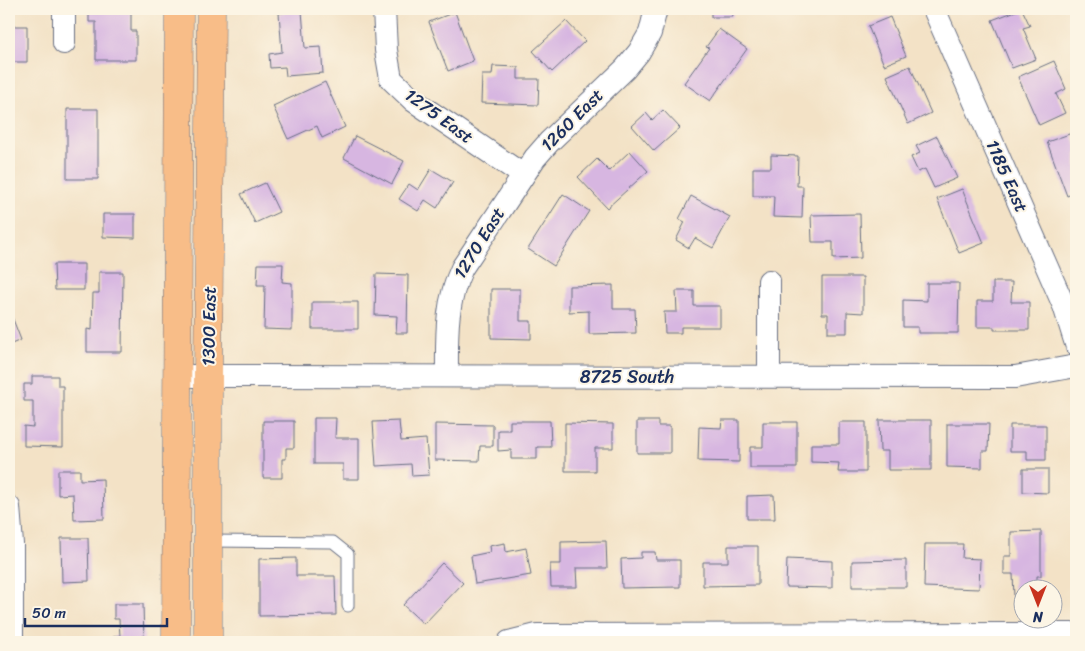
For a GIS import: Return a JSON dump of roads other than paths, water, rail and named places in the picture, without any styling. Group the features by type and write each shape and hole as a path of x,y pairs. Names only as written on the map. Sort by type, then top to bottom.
{"main road":[{"name":"1300 East","path":"176,642 179,9"},
{"name":"1300 East","path":"208,642 211,9"}],"street":[{"path":"64,9 64,43"},
{"name":"1275 East","path":"384,9 386,50 392,79 414,100 523,175"},
{"name":"1260 East","path":"523,175 548,142 625,69 640,52 650,33 656,9"},
{"name":"1185 East","path":"934,9 1064,306 1076,344"},
{"name":"1270 East","path":"447,376 447,320 454,284 462,268 523,175"},
{"path":"769,281 769,377"},
{"name":"8725 South","path":"177,376 1016,377 1076,366"},
{"path":"9,508 12,544 10,589 12,642"},
{"path":"509,642 536,634 1076,634"}],"lane":[{"path":"209,541 332,542 348,554 348,606"}]}
